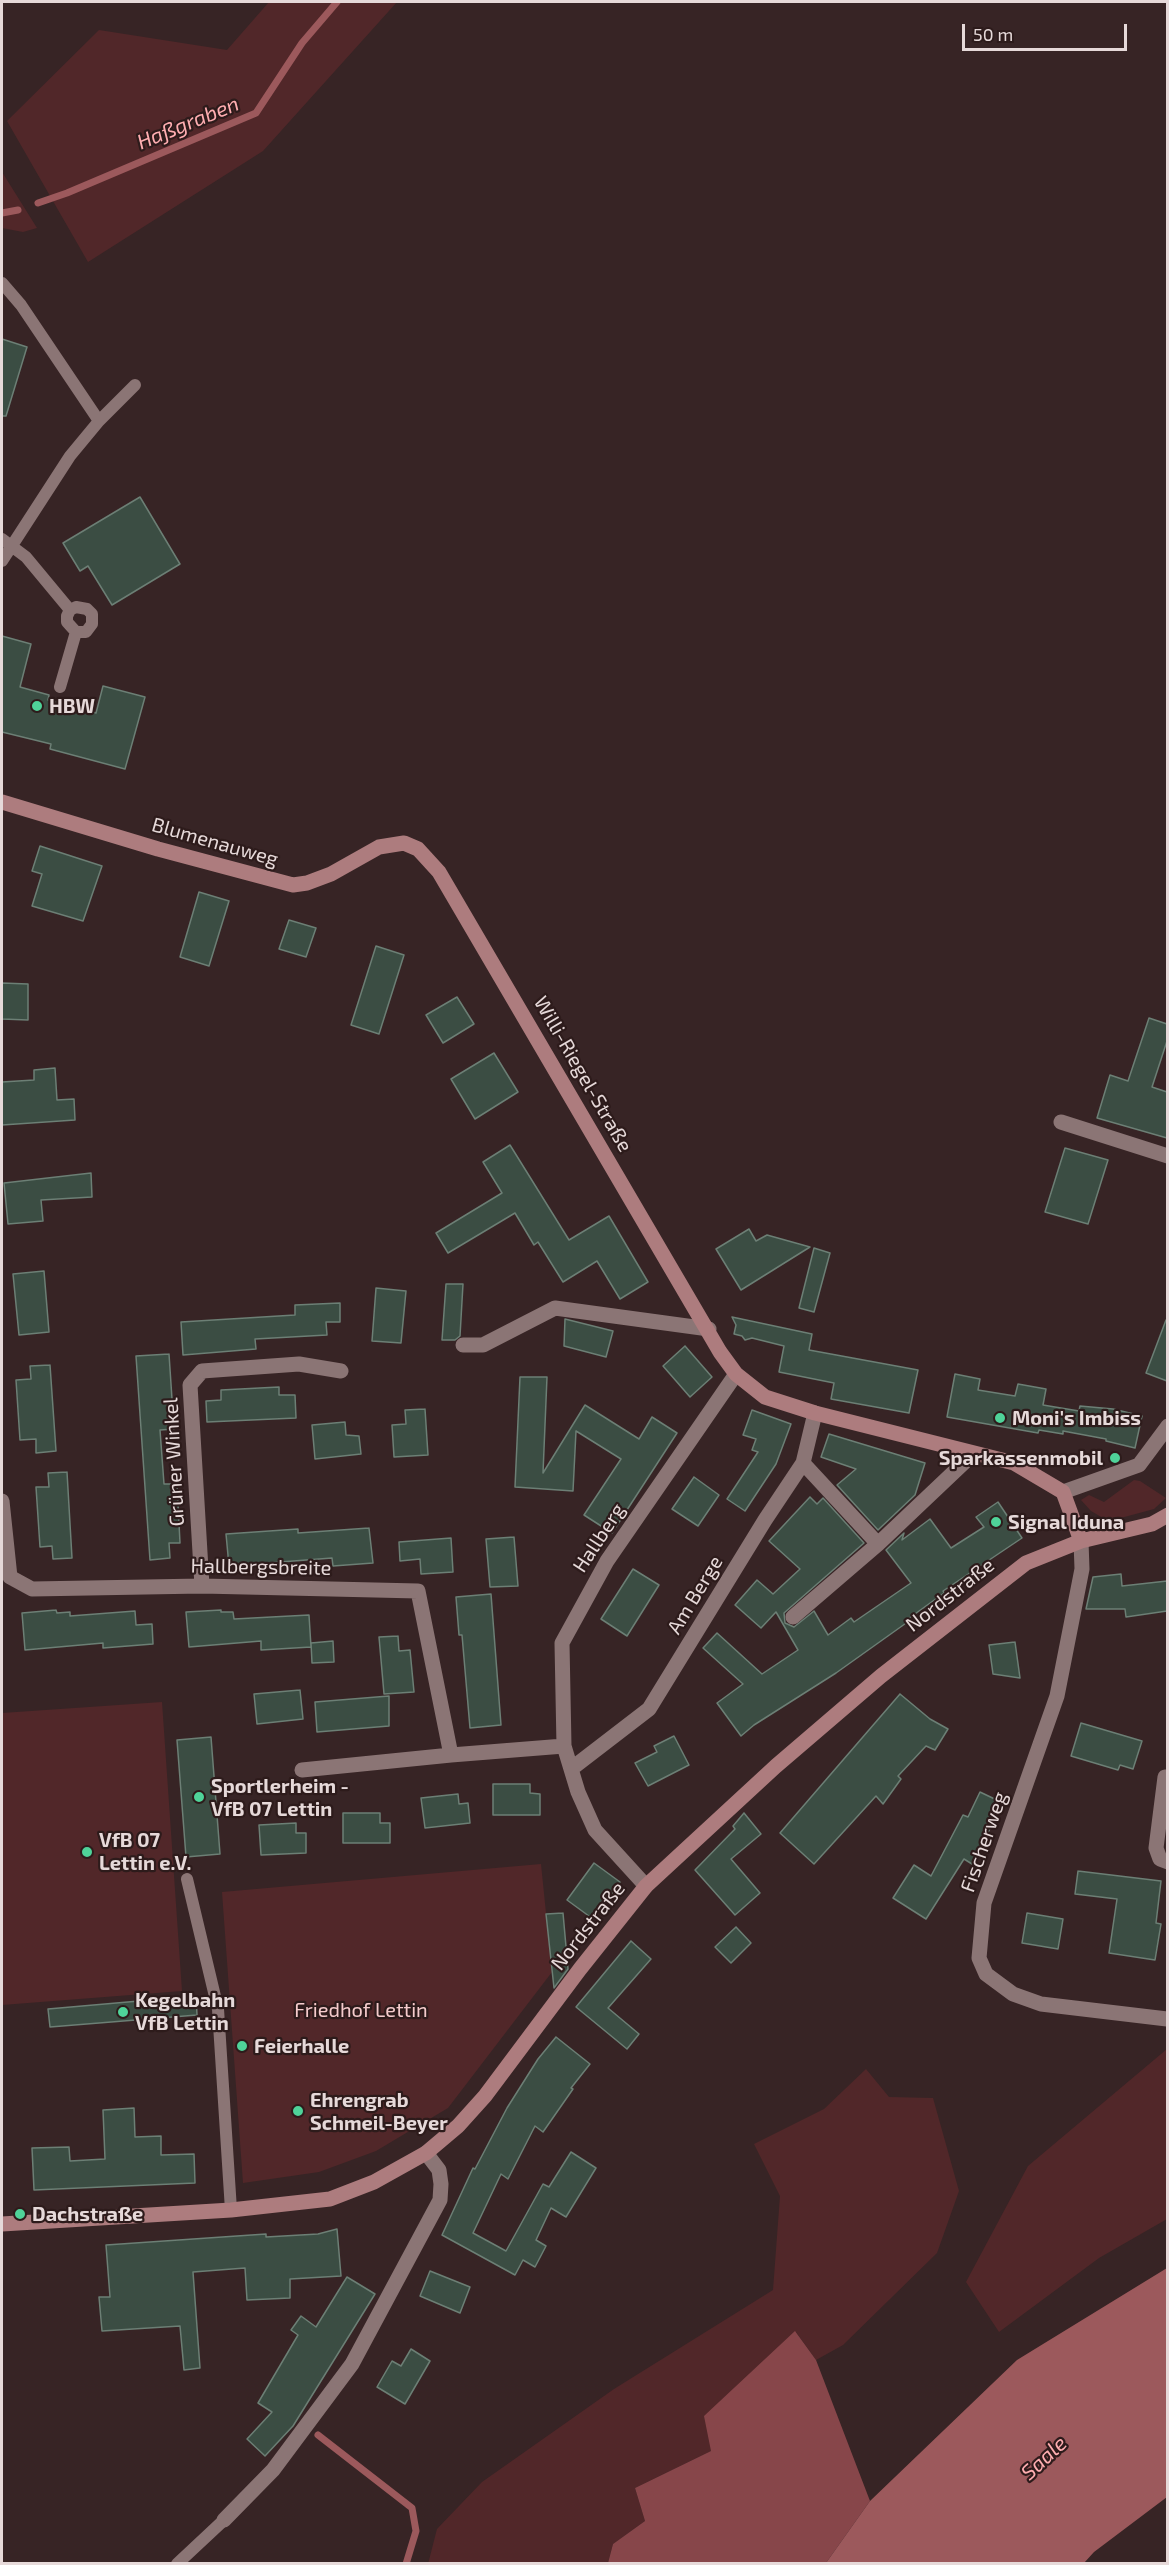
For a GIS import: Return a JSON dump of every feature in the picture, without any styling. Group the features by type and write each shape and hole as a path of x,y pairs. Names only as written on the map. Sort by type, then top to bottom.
{"street":[{"name":"Blumenauweg","path":"2,802 158,849 293,885 307,883 331,874 379,847 396,843 412,846"},
{"name":"Willi-Riegel-Straße","path":"412,846 423,854 439,872 736,1374 765,1397 815,1413 1014,1463 1064,1492"},
{"path":"1061,1122 1167,1156"},
{"path":"463,1345 483,1345 555,1308 709,1329"},
{"name":"Grüner Winkel","path":"202,1586 190,1385 202,1371 299,1364 341,1371"},
{"name":"Hallberg","path":"646,1886 595,1830 578,1792 564,1746 562,1643 607,1561 736,1374"},
{"name":"Am Berge","path":"571,1769 649,1709 765,1520 803,1463 815,1413"},
{"path":"1082,1541 1064,1492 1139,1465 1167,1426"},
{"path":"793,1617 878,1544 973,1454"},
{"path":"803,1463 878,1544"},
{"path":"2,1501 2,1506"},
{"name":"Hallbergsbreite","path":"2,1506 10,1577 32,1589 202,1586 418,1591 451,1755"},
{"name":"Nordstraße","path":"2,2224 231,2210 335,2197 374,2182 426,2153 458,2126 485,2096 646,1886 739,1798 897,1663 1026,1563 1082,1541 1152,1524 1167,1515"},
{"name":"Fischerweg","path":"1082,1541 1082,1569 1057,1696 984,1903 979,1958 986,1974 1013,1994 1041,2004 1167,2019"},
{"path":"302,1770 507,1749 564,1746"},
{"path":"1165,1777 1156,1848 1160,1858 1167,1863"},
{"path":"224,2520 273,2470 297,2441 352,2364 440,2200 439,2170 426,2153"}],"lane":[{"path":"2,283 21,305 99,421"},
{"path":"2,561 6,542 70,456 99,421 135,385"},
{"path":"6,542 26,557 70,610"},
{"path":"76,607 87,609 93,618 90,628 81,633 76,632 67,622 70,610 76,607"},
{"path":"60,687 76,632"},
{"path":"187,1879 218,2009 231,2210"},
{"path":"177,2564 224,2520"}],"green space":[{"path":"269,2 397,2 263,151 88,262 7,121 99,30 227,50"},
{"path":"2,172 37,228 23,232 2,228"},
{"path":"1134,1480 1140,1481 1166,1498 1154,1509 1117,1519 1103,1518 1091,1511 1081,1500 1089,1495 1104,1502"},
{"name":"VfB 07 Lettin e.V.","path":"162,1702 182,1991 2,2005 2,1713"},
{"name":"Friedhof Lettin","path":"541,1864 552,1972 448,2108 376,2151 319,2172 243,2183 222,1892"},
{"path":"1167,2049 1167,2219 1099,2258 999,2332 966,2282 1028,2166"},
{"path":"866,2069 889,2097 933,2098 959,2191 937,2253 843,2345 816,2360 796,2332 711,2451 635,2488 645,2521 613,2544 608,2563 428,2564 437,2529 482,2482 614,2389 773,2290 780,2196 754,2144 824,2109"}],"shaded area":[{"path":"795,2331 816,2360 870,2501 826,2563 608,2563 613,2544 645,2521 635,2488 711,2451 704,2416"}],"water":[{"name":"Saale","path":"1167,2268 1167,2497 1094,2552 1084,2563 826,2563 870,2501 1017,2360"}],"building":[{"path":"2,339 27,347 6,416 2,416"},
{"path":"140,497 180,564 112,605 88,566 80,571 63,543"},
{"name":"HBW","path":"2,636 31,644 20,687 49,695 48,700 96,713 103,686 145,697 125,769 50,749 51,744 2,732"},
{"path":"40,846 102,866 83,921 32,906 42,874 32,871"},
{"path":"199,892 229,901 209,966 180,957"},
{"path":"289,920 316,928 306,957 279,949"},
{"path":"376,946 404,955 379,1034 351,1025"},
{"path":"2,983 28,984 28,1020 2,1019"},
{"path":"457,997 474,1024 443,1043 426,1015"},
{"path":"1149,1018 1167,1024 1167,1041 1152,1087 1167,1092 1167,1138 1097,1118 1110,1075 1128,1081"},
{"path":"494,1053 518,1092 475,1119 451,1079"},
{"path":"55,1068 57,1100 74,1099 75,1120 2,1125 2,1082 34,1080 34,1070"},
{"path":"510,1145 569,1240 609,1216 648,1282 620,1299 597,1261 563,1282 538,1242 534,1245 515,1213 448,1253 436,1233 502,1193 483,1162"},
{"path":"1065,1148 1108,1160 1088,1224 1045,1212"},
{"path":"91,1173 92,1197 41,1200 43,1221 8,1224 4,1183"},
{"path":"749,1229 756,1241 767,1235 810,1247 741,1290 716,1249"},
{"path":"814,1248 830,1253 814,1312 799,1308"},
{"path":"44,1271 49,1332 19,1335 13,1274"},
{"path":"446,1284 463,1284 460,1336 455,1340 442,1340"},
{"path":"376,1288 406,1291 401,1343 372,1341"},
{"path":"340,1303 340,1322 326,1322 327,1335 255,1339 256,1349 183,1355 181,1322 295,1315 295,1305"},
{"path":"732,1317 812,1334 809,1350 918,1370 909,1413 831,1399 834,1383 779,1372 784,1346 752,1338 745,1340 742,1336 734,1334 736,1325"},
{"path":"565,1319 613,1331 606,1357 564,1346"},
{"path":"1167,1320 1167,1381 1146,1373"},
{"path":"685,1346 712,1377 690,1397 663,1366"},
{"path":"169,1354 174,1429 160,1430 164,1484 177,1484 180,1543 169,1543 170,1558 150,1560 136,1356"},
{"path":"50,1365 56,1451 36,1453 36,1439 20,1440 16,1380 31,1379 30,1366"},
{"path":"955,1374 980,1379 978,1390 1015,1396 1018,1384 1046,1389 1043,1405 1079,1411 1080,1406 1113,1409 1142,1416 1135,1448 1106,1441 1106,1439 1063,1431 1063,1434 1039,1430 1038,1433 947,1417"},
{"path":"520,1377 547,1377 543,1473 585,1405 639,1439 652,1417 677,1433 612,1533 584,1515 621,1459 576,1431 573,1491 515,1487"},
{"path":"279,1387 279,1395 295,1395 296,1418 207,1422 206,1401 221,1400 221,1390"},
{"path":"425,1409 428,1455 394,1457 392,1425 406,1424 405,1410"},
{"path":"752,1410 791,1424 776,1464 745,1511 727,1499 758,1452 752,1450 756,1439 743,1435"},
{"path":"345,1422 346,1435 359,1436 361,1454 315,1459 312,1425"},
{"path":"829,1434 925,1463 915,1495 878,1530 837,1485 856,1469 821,1457"},
{"path":"67,1472 72,1558 53,1559 52,1546 40,1547 36,1487 49,1487 48,1473"},
{"path":"694,1477 719,1495 698,1526 672,1509"},
{"path":"810,1497 817,1504 823,1498 864,1543 784,1613 785,1623 794,1627 814,1611 828,1635 851,1618 854,1622 911,1583 886,1550 904,1533 902,1540 930,1519 951,1548 984,1527 976,1517 998,1502 1022,1538 943,1591 944,1593 908,1619 909,1621 836,1673 754,1725 741,1736 717,1703 743,1684 703,1648 717,1633 762,1674 798,1650 776,1612 761,1628 735,1605 757,1580 773,1594 800,1569 769,1541"},
{"path":"369,1528 373,1563 333,1566 332,1558 229,1566 226,1534 298,1529 298,1533"},
{"path":"514,1537 518,1586 490,1587 486,1539"},
{"path":"451,1538 453,1572 421,1574 420,1559 400,1561 399,1542"},
{"path":"633,1569 659,1585 627,1636 601,1619"},
{"path":"1121,1574 1122,1586 1167,1581 1167,1611 1126,1617 1125,1609 1086,1609 1093,1577"},
{"path":"491,1594 501,1725 470,1728 462,1635 459,1635 456,1597"},
{"path":"56,1610 57,1613 70,1612 70,1616 135,1611 136,1625 152,1624 153,1644 103,1648 103,1643 25,1650 22,1613"},
{"path":"221,1610 221,1612 233,1612 234,1619 309,1615 311,1647 261,1650 261,1641 189,1647 186,1612"},
{"path":"398,1636 399,1651 410,1650 414,1692 384,1694 379,1637"},
{"path":"333,1641 334,1662 312,1663 311,1643"},
{"path":"1015,1642 1020,1678 993,1674 989,1645"},
{"path":"300,1690 303,1719 257,1724 254,1694"},
{"path":"900,1694 930,1719 948,1729 935,1750 926,1746 898,1776 901,1779 883,1804 876,1796 814,1864 780,1833"},
{"path":"389,1696 389,1726 317,1732 315,1702"},
{"path":"1081,1723 1142,1741 1133,1769 1120,1765 1118,1770 1071,1756"},
{"path":"674,1736 689,1765 648,1786 635,1763 657,1752 654,1746"},
{"name":"Sportlerheim - VfB 07 Lettin","path":"211,1737 220,1854 186,1857 177,1740"},
{"path":"493,1784 530,1784 530,1793 540,1794 540,1815 493,1815"},
{"path":"980,1792 1003,1803 972,1864 964,1859 926,1919 893,1898 914,1865 931,1876 963,1815 968,1817"},
{"path":"458,1794 459,1804 468,1803 470,1823 425,1828 421,1798"},
{"path":"343,1813 380,1813 380,1823 390,1823 390,1843 343,1843"},
{"path":"744,1813 761,1834 731,1859 760,1893 735,1915 695,1870 735,1829 733,1826"},
{"path":"296,1823 296,1833 306,1833 306,1853 261,1855 259,1825"},
{"path":"594,1863 620,1882 593,1919 567,1900"},
{"path":"1078,1871 1161,1881 1156,1923 1161,1924 1155,1960 1109,1953 1117,1899 1075,1894"},
{"path":"563,1913 568,1969 554,1988 546,1914"},
{"path":"1027,1913 1063,1919 1058,1949 1022,1943"},
{"path":"736,1927 751,1943 731,1963 715,1947"},
{"path":"631,1941 651,1959 608,2008 639,2034 627,2049 576,2007"},
{"name":"Kegelbahn VfB Lettin","path":"196,1996 197,2015 50,2027 48,2009"},
{"path":"556,2037 590,2064 571,2088 573,2089 543,2132 535,2126 508,2179 501,2174 473,2233 506,2251 543,2184 549,2187 571,2152 596,2168 566,2217 551,2208 536,2240 546,2246 535,2267 523,2260 515,2275 442,2235 473,2168 475,2169 507,2108 538,2059"},
{"path":"134,2108 135,2137 161,2136 161,2155 194,2154 195,2183 34,2190 32,2148 69,2147 70,2161 105,2159 103,2110"},
{"path":"337,2229 341,2276 290,2279 290,2298 247,2300 245,2268 193,2272 200,2368 184,2370 180,2326 102,2331 99,2297 110,2297 106,2245 266,2234 266,2237 318,2234"},
{"path":"430,2271 470,2287 460,2313 420,2296"},
{"path":"347,2277 375,2294 293,2426 265,2456 247,2439 272,2412 258,2403 298,2335 291,2330 301,2316 316,2327"},
{"path":"411,2349 430,2361 405,2404 377,2387 392,2361 401,2366"}],"waterway":[{"name":"Haßgraben","path":"38,203 67,193 256,113 302,43 337,2"},
{"name":"Haßgraben","path":"2,213 18,210"},
{"path":"318,2435 412,2508 416,2531 406,2564"}],"place":[{"name":"HBW","path":"37,706"},
{"name":"Moni's Imbiss","path":"1000,1418"},
{"name":"Sparkassenmobil","path":"1115,1458"},
{"name":"Signal Iduna","path":"996,1522"},
{"name":"Sportlerheim - VfB 07 Lettin","path":"199,1797"},
{"name":"VfB 07 Lettin e.V.","path":"87,1852"},
{"name":"Kegelbahn VfB Lettin","path":"123,2012"},
{"name":"Feierhalle","path":"242,2046"},
{"name":"Ehrengrab Schmeil-Beyer","path":"298,2111"},
{"name":"Dachstraße","path":"20,2214"}]}
